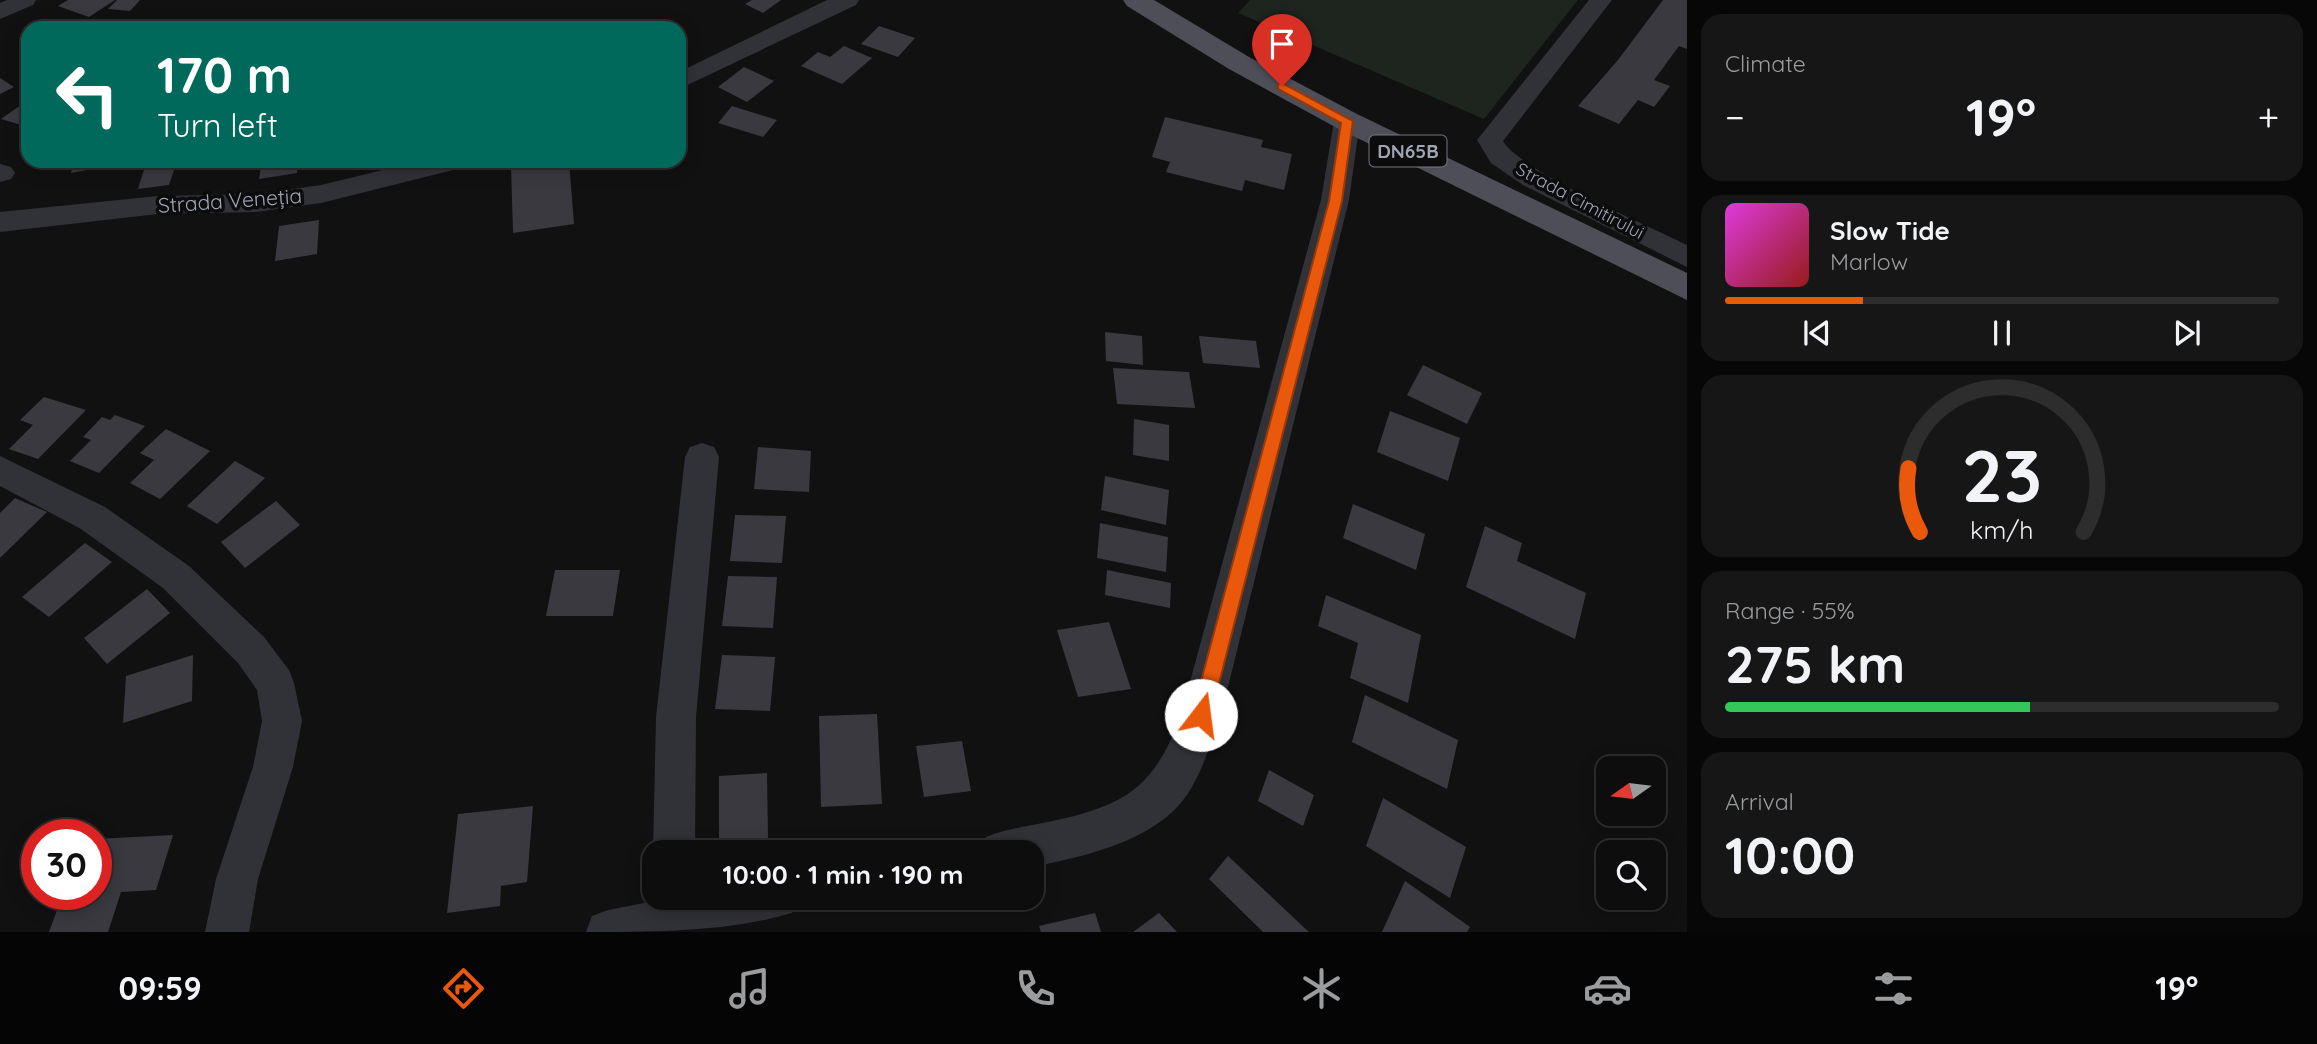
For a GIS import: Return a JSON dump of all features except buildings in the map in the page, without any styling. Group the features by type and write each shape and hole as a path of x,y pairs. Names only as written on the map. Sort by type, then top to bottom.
{"main road":[{"name":"DN65B","path":"1136,0 1239,63 1347,121 1687,288"}],"street":[{"path":"0,12 25,0"},
{"path":"686,78 848,0"},
{"name":"Strada Cimitirului","path":"1601,0 1490,140 1500,157 1532,179 1687,257"},
{"path":"1044,841 1113,824 1147,807 1168,787 1188,751 1201,715 1335,201 1347,121"},
{"name":"Strada Veneția","path":"0,222 158,205 256,203 321,194 427,168"},
{"path":"674,840 676,718 702,457"},
{"path":"0,470 93,518 176,577 251,650 275,684 282,721 273,767 237,879 227,932"},
{"path":"608,932 668,910"}],"shaded area":[{"path":"1250,0 1578,0 1484,119 1238,13"}],"route":[{"path":"1201,715 1335,201 1347,121 1282,86"}]}
